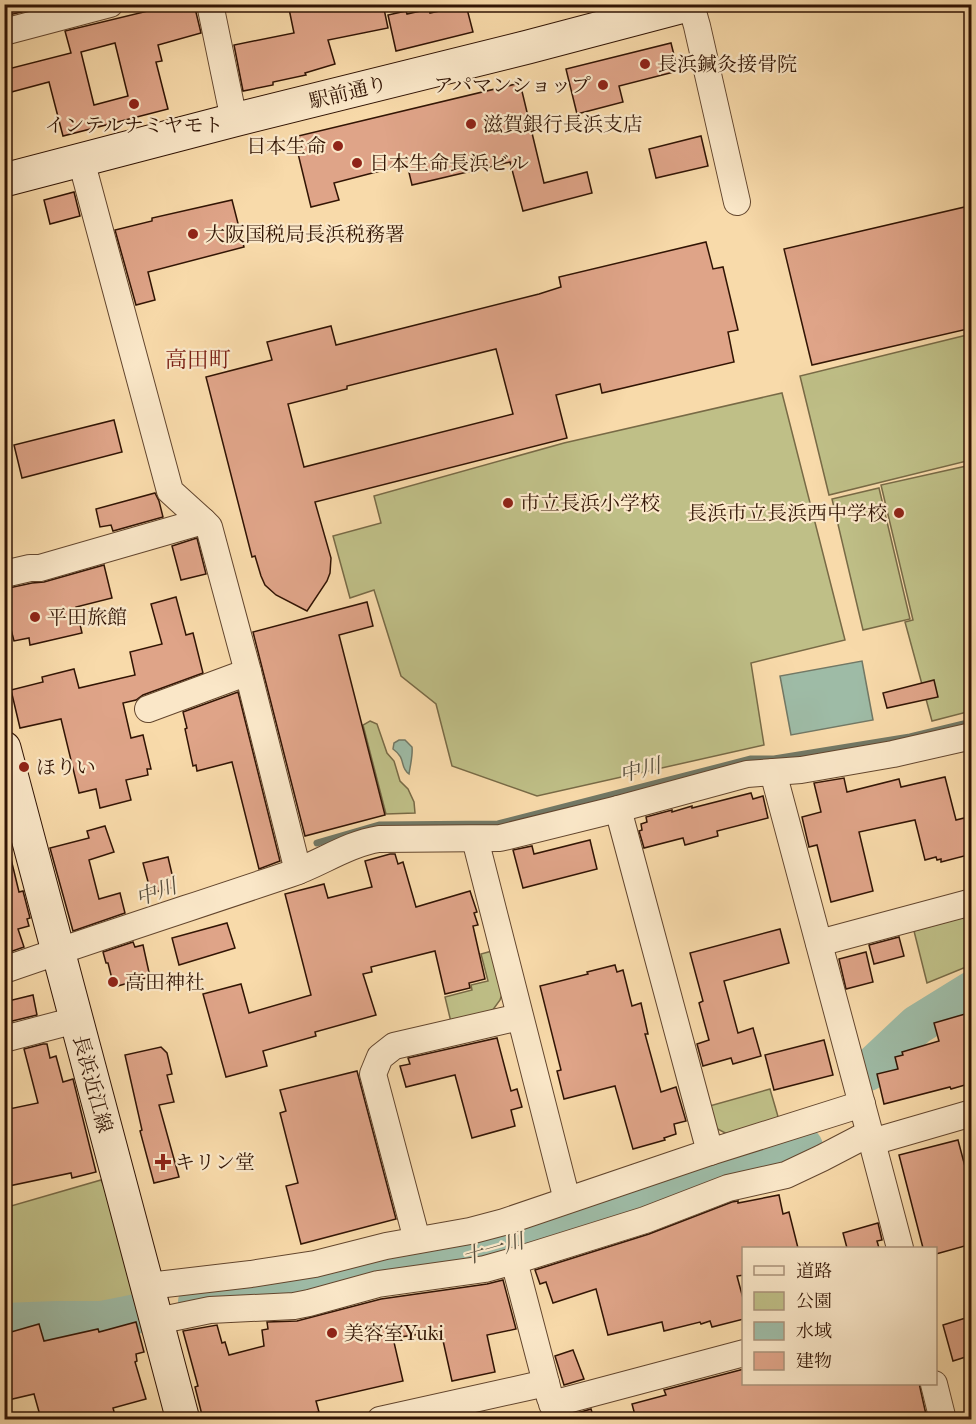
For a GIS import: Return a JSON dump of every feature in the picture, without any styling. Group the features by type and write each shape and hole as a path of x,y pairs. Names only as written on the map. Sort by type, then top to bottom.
{"main road":[{"name":"駅前通り","path":"4,180 234,120 613,14 691,4"},
{"name":"長浜近江線","path":"4,748 183,1419"}],"street":[{"path":"4,32 110,4"},
{"path":"210,4 234,120"},
{"path":"691,4 737,202"},
{"path":"81,160 170,491 209,526 298,871"},
{"path":"4,574 40,568 203,521"},
{"path":"148,709 248,672"},
{"path":"4,970 298,871 369,840 500,838 747,774 801,770 893,754 972,736"},
{"path":"773,772 900,1247"},
{"path":"618,809 710,1152"},
{"path":"475,838 567,1200"},
{"path":"819,943 972,902"},
{"path":"417,1240 373,1074 380,1057 394,1046 519,1017"},
{"path":"4,1039 76,1020"},
{"path":"148,1286 261,1273 315,1264 386,1246 493,1225 816,1119 868,1126 972,1113"},
{"path":"816,1119 822,1154"},
{"path":"157,1321 210,1310 301,1305 378,1284 455,1274 514,1262 645,1220 728,1188 786,1175 868,1126"},
{"path":"514,1262 550,1402"},
{"path":"380,1419 550,1402 742,1354"},
{"path":"934,1385 943,1419"}],"green space":[{"path":"971,334 971,460 829,495 800,376"},
{"path":"782,393 845,640 751,663 764,745 537,796 452,766 436,704 401,676 374,590 350,598 333,536 381,523 374,496 564,443"},
{"path":"971,465 971,711 932,721 905,622 913,620 881,485"},
{"path":"879,488 910,619 863,630 832,499"},
{"path":"370,721 377,724 387,753 394,761 400,781 408,789 414,802 415,813 386,814 363,725"},
{"path":"971,915 971,965 927,983 914,931"},
{"path":"492,951 502,994 500,1000 492,1011 451,1022 445,997 472,990 471,985 488,981 481,954"},
{"path":"770,1089 779,1120 727,1134 712,1126 706,1107"},
{"path":"101,1180 134,1298 111,1305 5,1308 4,1208"}],"water":[{"path":"862,661 873,720 791,735 780,676"},
{"path":"405,740 412,747 409,774 404,769 400,756 393,749 394,743"}],"building":[{"path":"4,4 21,4 22,12 4,16"},
{"path":"146,4 194,4 201,33 158,45 162,61 156,62 168,109 63,136 49,82 4,94 4,70 71,53 65,31 148,11","holes":["115,43 128,96 94,105 81,52"]},
{"path":"288,4 383,4 388,28 328,40 335,64 305,73 306,75 273,82 273,85 243,91 234,45 294,33"},
{"path":"466,5 473,32 396,51 388,15 429,9 430,13"},
{"path":"671,43 678,71 619,86 623,102 577,114 566,69"},
{"path":"520,83 544,183 587,172 592,193 523,211 510,162 412,185 407,164 334,183 339,200 311,207 294,137"},
{"path":"701,136 708,166 656,178 649,149"},
{"path":"74,192 80,216 50,224 44,200"},
{"path":"232,200 244,247 148,272 155,300 136,305 115,230 152,221 152,218"},
{"path":"969,206 972,219 972,328 812,365 784,249"},
{"path":"706,242 713,269 723,267 738,330 728,332 734,362 602,393 600,384 556,395 567,438 315,502 331,558 327,581 307,611 276,595 265,585 255,556 252,557 206,377 272,360 267,342 331,326 336,345 539,294 561,287 559,277","holes":["496,349 513,414 304,467 288,404 347,389 347,386"]},
{"path":"114,420 122,452 22,478 14,445"},
{"path":"155,493 163,517 113,531 111,525 100,527 96,509"},
{"path":"197,538 206,574 181,580 172,546"},
{"path":"104,565 112,598 76,607 82,633 30,645 29,638 14,641 4,602 4,589 44,582"},
{"path":"176,597 186,635 193,633 203,673 123,703 131,738 143,735 151,769 147,769 148,775 126,780 131,800 100,808 96,789 79,793 61,719 20,728 11,690 43,682 42,677 74,669 79,688 135,675 130,652 162,644 151,604"},
{"path":"367,602 373,626 339,635 385,815 305,836 253,632"},
{"path":"934,680 938,697 887,708 883,693"},
{"path":"238,692 280,861 259,869 232,762 197,771 196,765 193,766 185,729 187,728 183,712"},
{"path":"945,777 956,820 972,816 972,854 941,862 941,859 937,860 936,857 925,860 915,820 859,832 873,891 831,902 817,845 809,847 802,817 821,812 814,783 844,778 847,792 899,779 901,787"},
{"path":"751,793 753,799 763,796 768,818 717,831 718,836 685,845 683,838 644,848 639,831 642,830 641,824 647,822 646,817"},
{"path":"105,826 114,852 89,860 99,899 120,893 125,913 73,931 50,848 89,838 87,831"},
{"path":"590,840 597,869 523,888 513,850 532,846 534,854"},
{"path":"395,854 398,864 403,862 416,907 470,891 477,912 474,913 478,925 473,926 485,979 469,983 470,988 445,994 435,951 371,967 372,972 363,974 376,1015 315,1032 316,1036 263,1051 267,1066 226,1077 203,994 241,984 249,1013 311,995 285,894 324,884 328,898 372,887 365,861"},
{"path":"168,857 175,887 151,893 143,863"},
{"path":"11,859 19,892 23,891 30,918 27,919 29,926 18,929 24,947 4,954 4,860"},
{"path":"227,923 235,948 179,965 172,938"},
{"path":"780,929 789,963 724,981 738,1033 753,1028 761,1056 733,1064 731,1058 703,1066 697,1044 709,1040 699,1003 703,1001 690,953"},
{"path":"899,937 904,956 874,964 869,945"},
{"path":"133,942 135,947 143,945 150,977 114,987 103,952"},
{"path":"866,952 873,982 846,989 839,959"},
{"path":"615,965 617,972 623,970 632,1006 641,1003 648,1034 645,1034 661,1092 676,1087 686,1121 674,1124 676,1134 664,1138 665,1140 633,1149 615,1086 564,1099 557,1071 561,1070 540,986"},
{"path":"33,995 37,1015 4,1023 4,1002"},
{"path":"972,1012 972,1083 884,1104 877,1074 898,1069 895,1057 903,1055 902,1052 939,1041 934,1023"},
{"path":"497,1038 511,1091 517,1089 522,1107 511,1110 515,1126 472,1138 455,1075 406,1087 400,1066 410,1064 408,1058"},
{"path":"824,1040 833,1075 774,1090 765,1055"},
{"path":"47,1044 50,1058 56,1056 63,1082 73,1079 96,1172 72,1178 71,1173 4,1187 4,1110 38,1103 24,1049"},
{"path":"161,1047 167,1053 172,1074 167,1075 174,1102 159,1105 179,1177 154,1183 140,1131 142,1130 125,1055"},
{"path":"357,1071 396,1219 301,1244 286,1186 298,1183 280,1113 286,1111 280,1090"},
{"path":"958,1140 972,1193 972,1244 937,1254 937,1247 923,1247 899,1155"},
{"path":"779,1195 783,1214 789,1212 798,1247 742,1247 742,1275 737,1276 742,1295 742,1320 712,1327 710,1321 701,1324 700,1322 664,1331 662,1322 608,1335 596,1289 553,1303 546,1282 540,1284 535,1270 649,1234 732,1202 738,1201 738,1203"},
{"path":"878,1223 882,1240 877,1241 879,1247 847,1247 843,1233"},
{"path":"503,1280 516,1329 487,1335 495,1372 452,1381 442,1336 437,1337 436,1332 393,1338 403,1381 316,1401 319,1412 289,1419 203,1419 195,1387 198,1386 183,1331 217,1325 222,1343 225,1342 229,1355 264,1346 262,1330 268,1329 267,1322 297,1321 381,1299"},
{"path":"972,1316 972,1355 953,1361 943,1325"},
{"path":"136,1322 144,1352 136,1354 137,1361 135,1362 146,1399 113,1408 116,1419 41,1419 34,1394 4,1401 4,1334 39,1324 44,1341 98,1329 99,1332"},
{"path":"573,1350 584,1379 564,1385 555,1356"},
{"path":"742,1370 742,1385 919,1385 927,1419 636,1419 632,1404 666,1395 664,1390"},
{"path":"591,1409 594,1419 576,1419 574,1414"}],"waterway":[{"name":"中川","path":"317,843 379,825 498,824 751,759 774,759 910,737 972,722"},
{"name":"十一川","path":"868,1071 917,1025 972,991"},
{"name":"十一川","path":"198,1302 300,1290 347,1278 485,1254 803,1147"},
{"name":"十一川","path":"4,1323 101,1321 141,1313"}],"place":[{"name":"長浜鍼灸接骨院","path":"645,64"},
{"name":"アパマンショップ","path":"603,85"},
{"name":"インテルナミヤモト","path":"134,104"},
{"name":"滋賀銀行長浜支店","path":"471,124"},
{"name":"日本生命","path":"338,146"},
{"name":"日本生命長浜ビル","path":"357,163"},
{"name":"大阪国税局長浜税務署","path":"193,234"},
{"name":"市立長浜小学校","path":"508,503"},
{"name":"長浜市立長浜西中学校","path":"899,513"},
{"name":"平田旅館","path":"35,617"},
{"name":"ほりい","path":"24,767"},
{"name":"高田神社","path":"113,982"},
{"name":"キリン堂","path":"163,1162"},
{"name":"美容室Yuki","path":"332,1333"}],"district":[{"name":"高田町","path":"198,359"}]}
